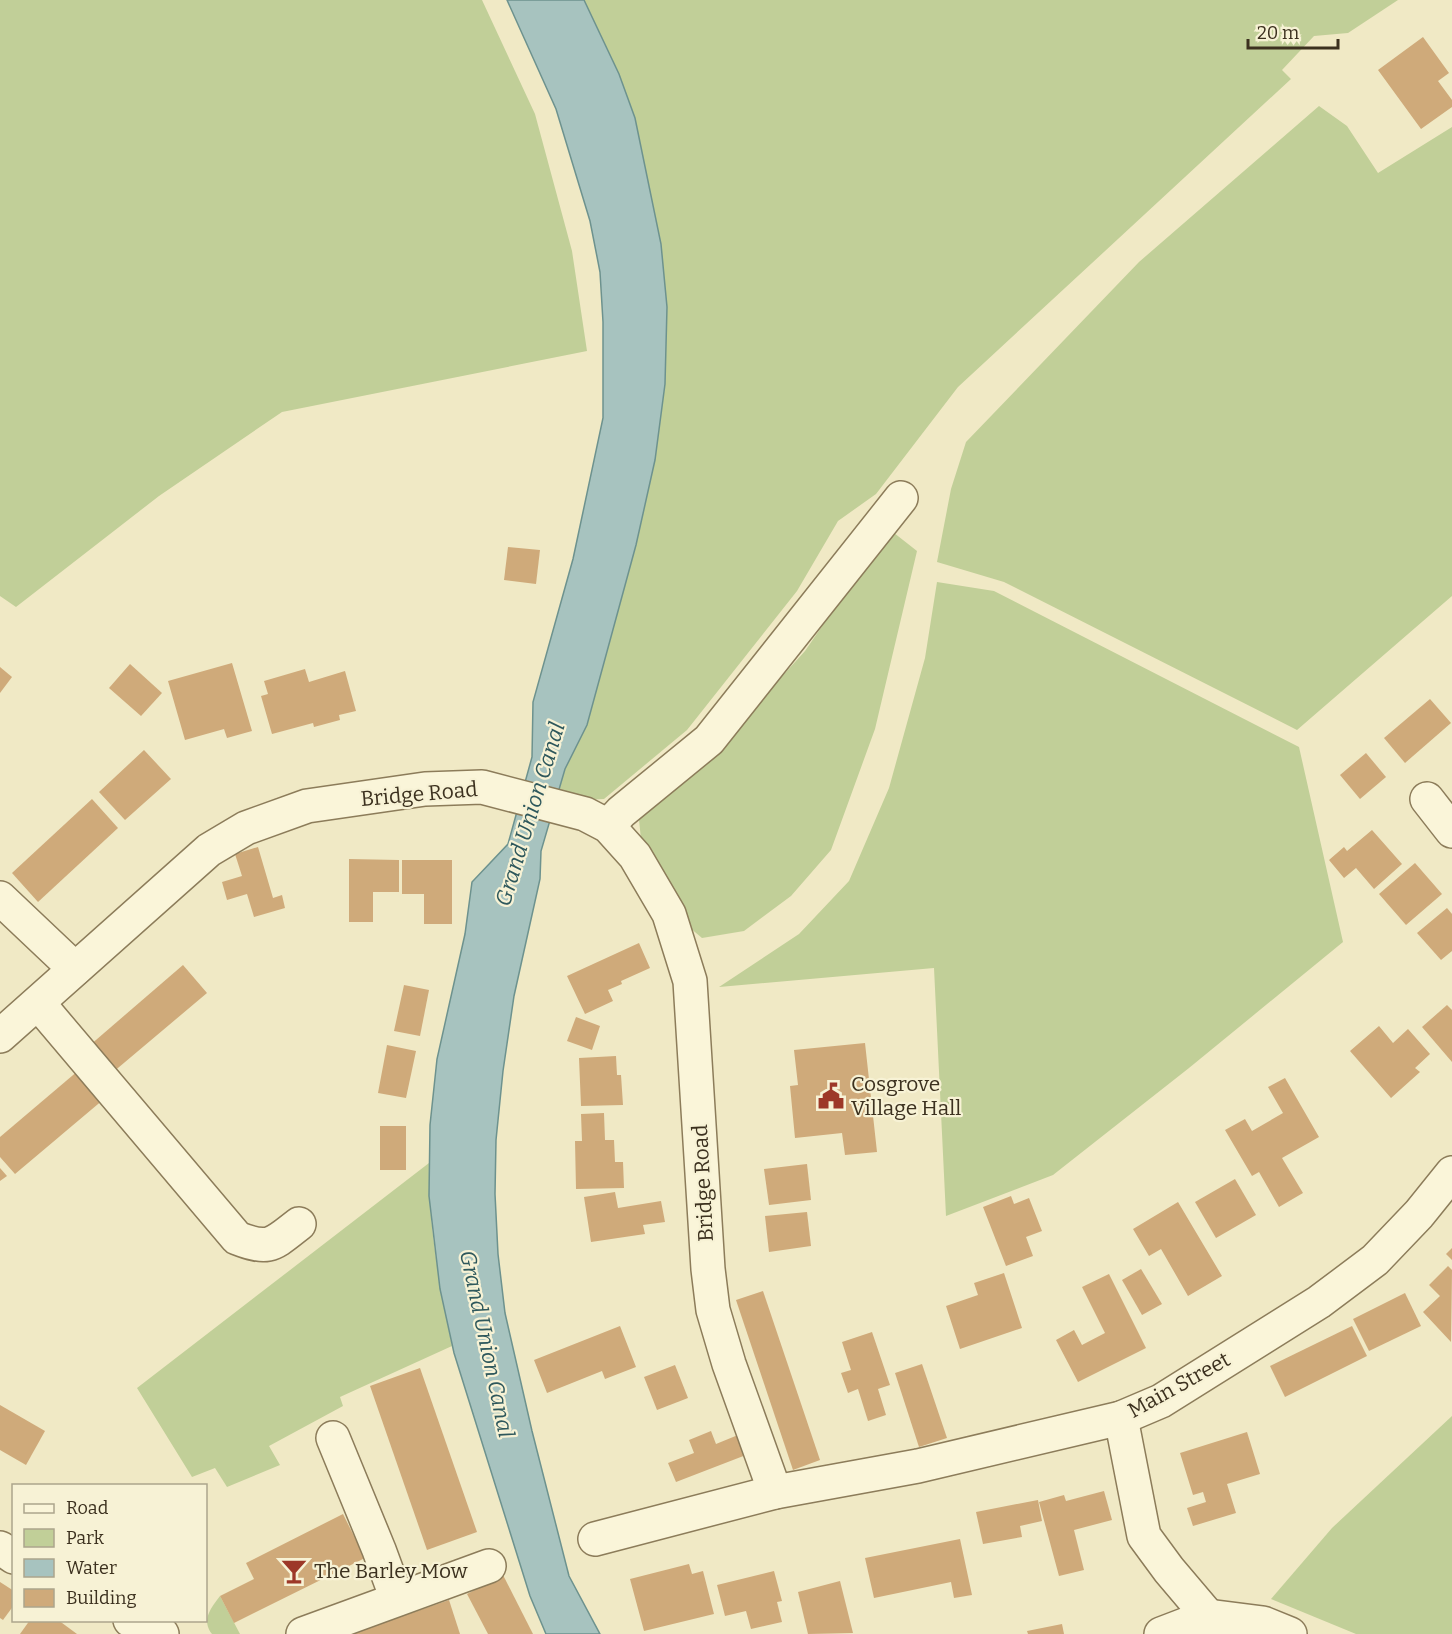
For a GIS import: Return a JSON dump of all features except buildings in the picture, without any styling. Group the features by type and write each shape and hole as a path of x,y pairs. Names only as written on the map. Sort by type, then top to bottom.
{"street":[{"path":"596,820 621,812 709,740 901,498"},
{"name":"Bridge Road","path":"0,1036 209,850 246,828 308,806 425,789 482,787 596,820 634,856 669,914 690,981 708,1269 713,1310 729,1364 775,1492"},
{"path":"1427,799 1452,831"},
{"path":"0,898 75,969"},
{"path":"39,1003 237,1238 258,1246 275,1242 299,1224"},
{"name":"Main Street","path":"595,1539 775,1492 918,1466 1121,1418 1161,1401 1319,1302 1376,1260 1419,1214 1452,1173"},
{"path":"1121,1418 1144,1536 1211,1625"},
{"path":"333,1438 398,1599"},
{"path":"303,1634 489,1566"},
{"path":"135,1622 162,1634"},
{"path":"1161,1634 1211,1625 1263,1623 1290,1634"}],"green space":[{"path":"0,0 482,0 535,114 572,251 587,351 282,412 159,496 16,607 0,596"},
{"path":"584,0 1398,0 1348,33 1314,36 1282,70 1291,79 958,387 876,494 838,521 797,591 687,730 604,799 582,800 558,794 565,769 587,725 636,545 655,460 665,384 661,244 635,119 619,74"},
{"path":"1319,106 1347,126 1378,173 1452,127 1452,596 1297,730 1004,582 937,562 951,489 966,442 1139,262"},
{"path":"889,529 917,551 875,729 831,850 791,896 744,931 702,938 689,927 641,839 639,820 707,759 805,651"},
{"path":"937,582 994,591 1299,747 1343,942 1053,1175 946,1216 934,968 719,987 799,934 849,881 889,788 925,658"},
{"path":"429,1163 430,1209 439,1278 452,1346 340,1397 343,1406 269,1446 280,1465 227,1487 215,1468 192,1477 137,1388"},
{"path":"1452,1416 1452,1634 1356,1634 1271,1599 1332,1528"},
{"path":"220,1596 240,1634 212,1634 209,1629 208,1614"}],"water":[{"name":"Grand Union Canal","path":"507,0 584,0 619,74 635,118 661,244 667,307 665,384 655,460 636,545 587,725 565,769 541,851 540,879 514,996 496,1140 495,1194 498,1254 505,1313 569,1576 600,1634 546,1634 530,1596 454,1353 440,1289 429,1196 430,1125 437,1059 465,934 472,882 508,844 532,757 533,702 573,559 603,418 603,322 600,272 590,221 556,109"}],"place":[{"name":"Cosgrove Village Hall","path":"831,1096"},
{"name":"The Barley Mow","path":"294,1571"}]}
